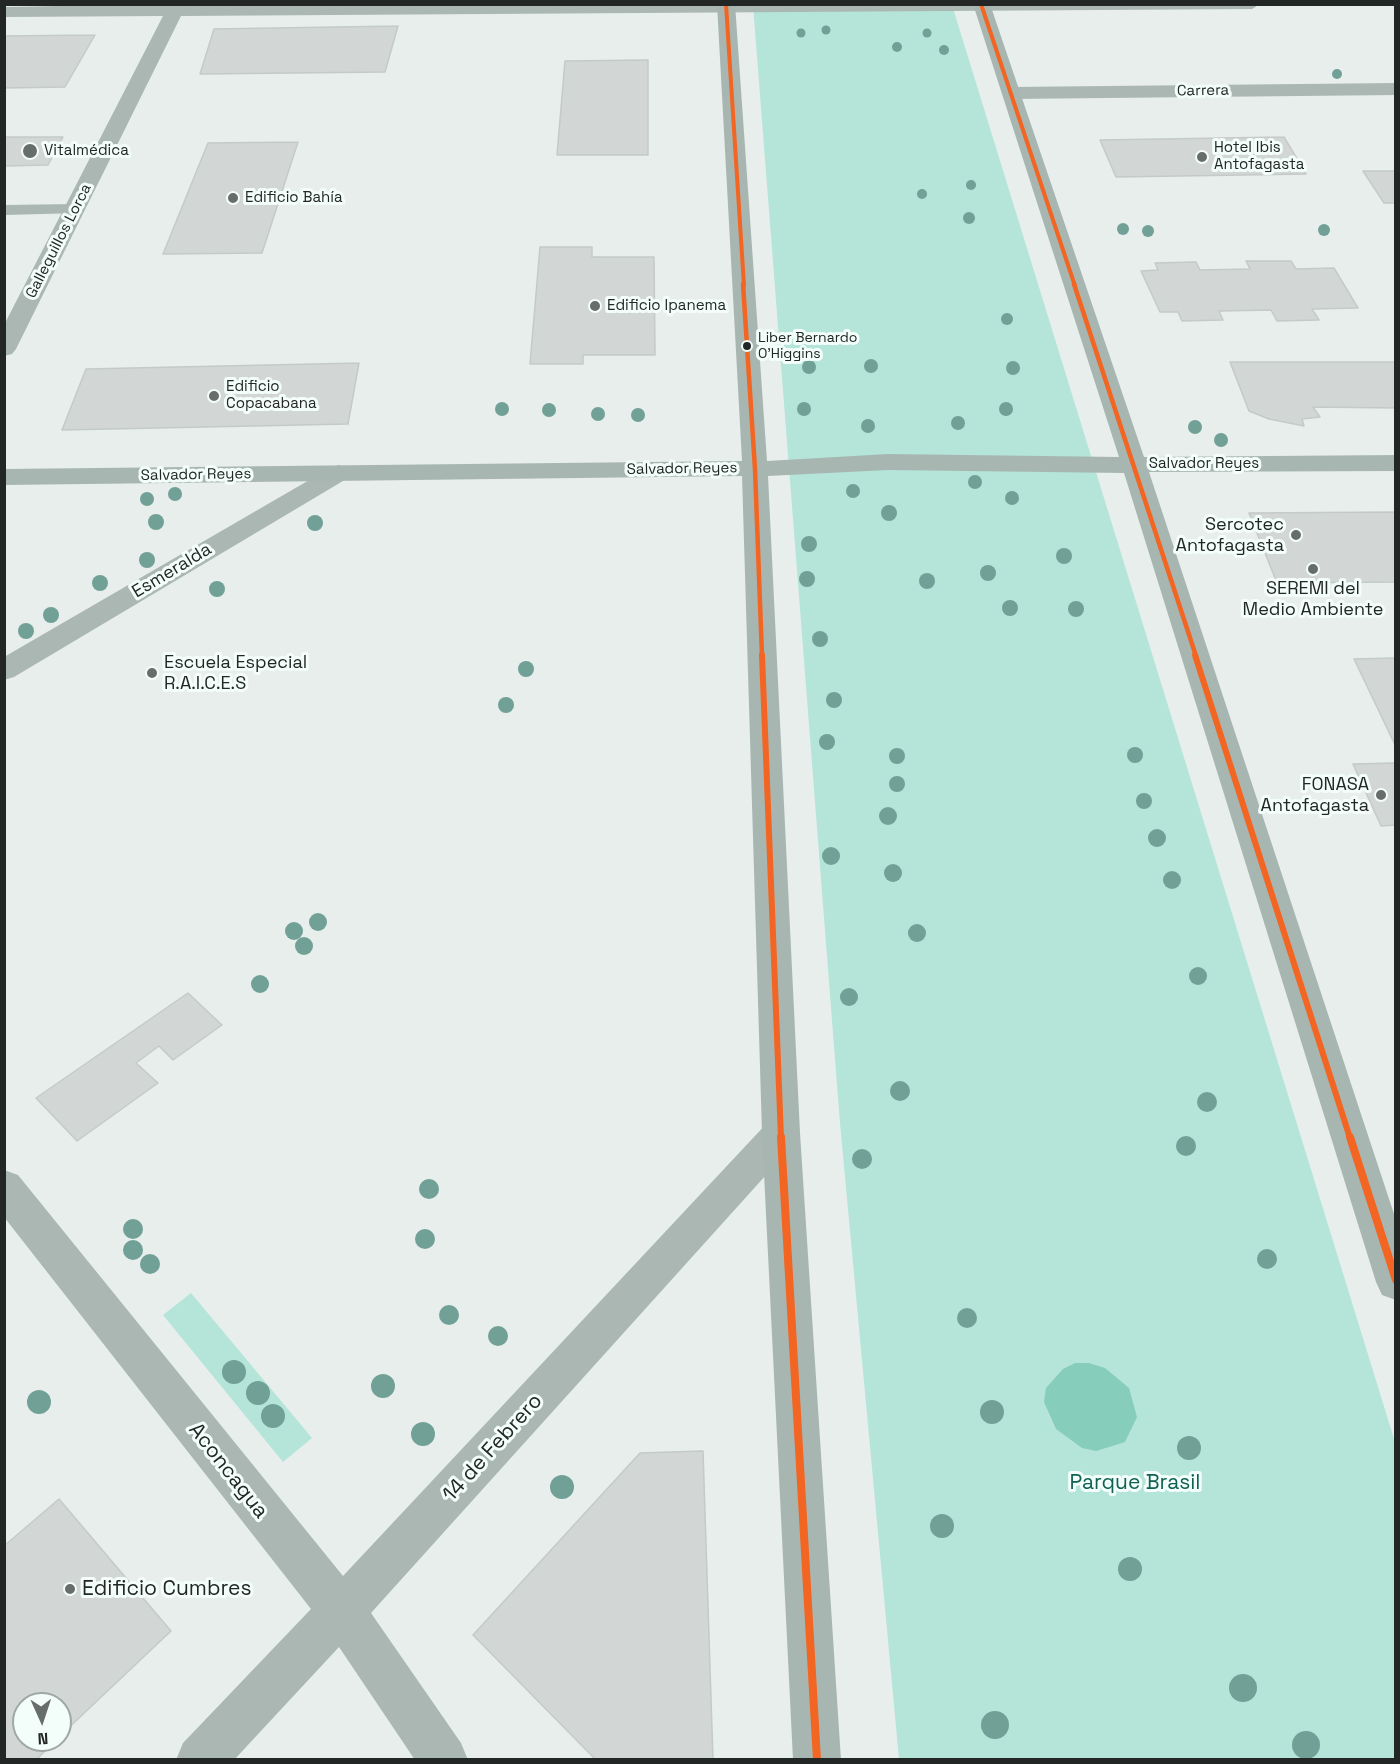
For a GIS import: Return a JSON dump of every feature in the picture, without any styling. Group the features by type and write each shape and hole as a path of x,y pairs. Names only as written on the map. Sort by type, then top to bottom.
{"main road":[{"path":"981,5 1134,465 1395,1282"},
{"path":"726,6 755,469 781,1133 817,1760"},
{"name":"Salvador Reyes","path":"4,477 755,469 810,468 888,462 1134,465 1395,463"}],"street":[{"path":"4,12 177,8 1252,4"},
{"name":"Galleguillos Lorca","path":"4,349 177,8"},
{"name":"Carrera","path":"1011,93 1395,89"},
{"name":"Esmeralda","path":"4,670 339,473"},
{"name":"14 de Febrero","path":"200,1760 342,1611 781,1133"},
{"name":"Aconcagua","path":"4,1187 262,1514 342,1611 444,1760"}],"lane":[{"path":"4,210 75,209"}],"green space":[{"name":"Parque Brasil","path":"753,5 952,5 1395,1442 1395,1759 899,1759 840,1123"},
{"path":"191,1293 312,1438 283,1462 163,1315"}],"shaded area":[{"path":"1075,1363 1089,1363 1105,1368 1129,1388 1137,1417 1125,1442 1096,1451 1082,1448 1056,1429 1044,1402 1046,1388 1063,1369"}],"building":[{"path":"398,26 385,72 200,74 214,29"},
{"path":"95,35 65,87 4,88 4,36"},
{"path":"648,60 648,155 557,155 565,61"},
{"name":"Vitalmédica","path":"4,137 63,137 48,165 4,166"},
{"name":"Hotel Ibis Antofagasta","path":"1284,137 1306,174 1116,177 1100,140"},
{"name":"Edificio Bahía","path":"298,142 262,253 163,254 208,143"},
{"path":"1363,171 1396,171 1396,203 1384,203"},
{"name":"Edificio Ipanema","path":"540,247 592,247 592,257 654,257 655,355 583,355 583,364 530,364"},
{"path":"1246,261 1291,261 1296,269 1334,268 1358,308 1312,309 1319,320 1277,321 1271,310 1219,311 1223,320 1182,321 1178,312 1160,312 1141,271 1158,270 1155,263 1196,262 1200,270 1250,269"},
{"path":"1230,362 1396,362 1396,408 1313,407 1320,417 1302,419 1304,426 1269,419 1249,411"},
{"name":"Edificio Copacabana","path":"359,363 348,424 62,430 86,369"},
{"path":"1396,512 1396,582 1277,583 1249,513"},
{"path":"1396,658 1396,747 1354,659"},
{"name":"FONASA Antofagasta","path":"1396,763 1396,825 1381,826 1353,764"},
{"path":"188,993 222,1025 173,1060 159,1046 136,1063 158,1083 77,1141 36,1098"},
{"path":"703,1451 713,1760 596,1760 473,1635 640,1453"},
{"name":"Edificio Cumbres","path":"59,1499 171,1631 72,1725 72,1692 12,1692 12,1752 44,1752 36,1760 4,1760 4,1546"}],"transit line":[{"path":"726,4 755,469 781,1133 817,1760"},
{"path":"981,4 1134,465 1396,1280"}],"place":[{"name":"Vitalmédica","path":"30,151"},
{"name":"Hotel Ibis Antofagasta","path":"1202,157"},
{"name":"Edificio Bahía","path":"233,198"},
{"name":"Edificio Ipanema","path":"595,306"},
{"name":"Liber Bernardo O'Higgins","path":"747,346"},
{"name":"Edificio Copacabana","path":"214,396"},
{"name":"Sercotec Antofagasta","path":"1296,535"},
{"name":"SEREMI del Medio Ambiente","path":"1313,569"},
{"name":"Escuela Especial R.A.I.C.E.S","path":"152,673"},
{"name":"FONASA Antofagasta","path":"1381,795"},
{"name":"Edificio Cumbres","path":"70,1589"}]}
